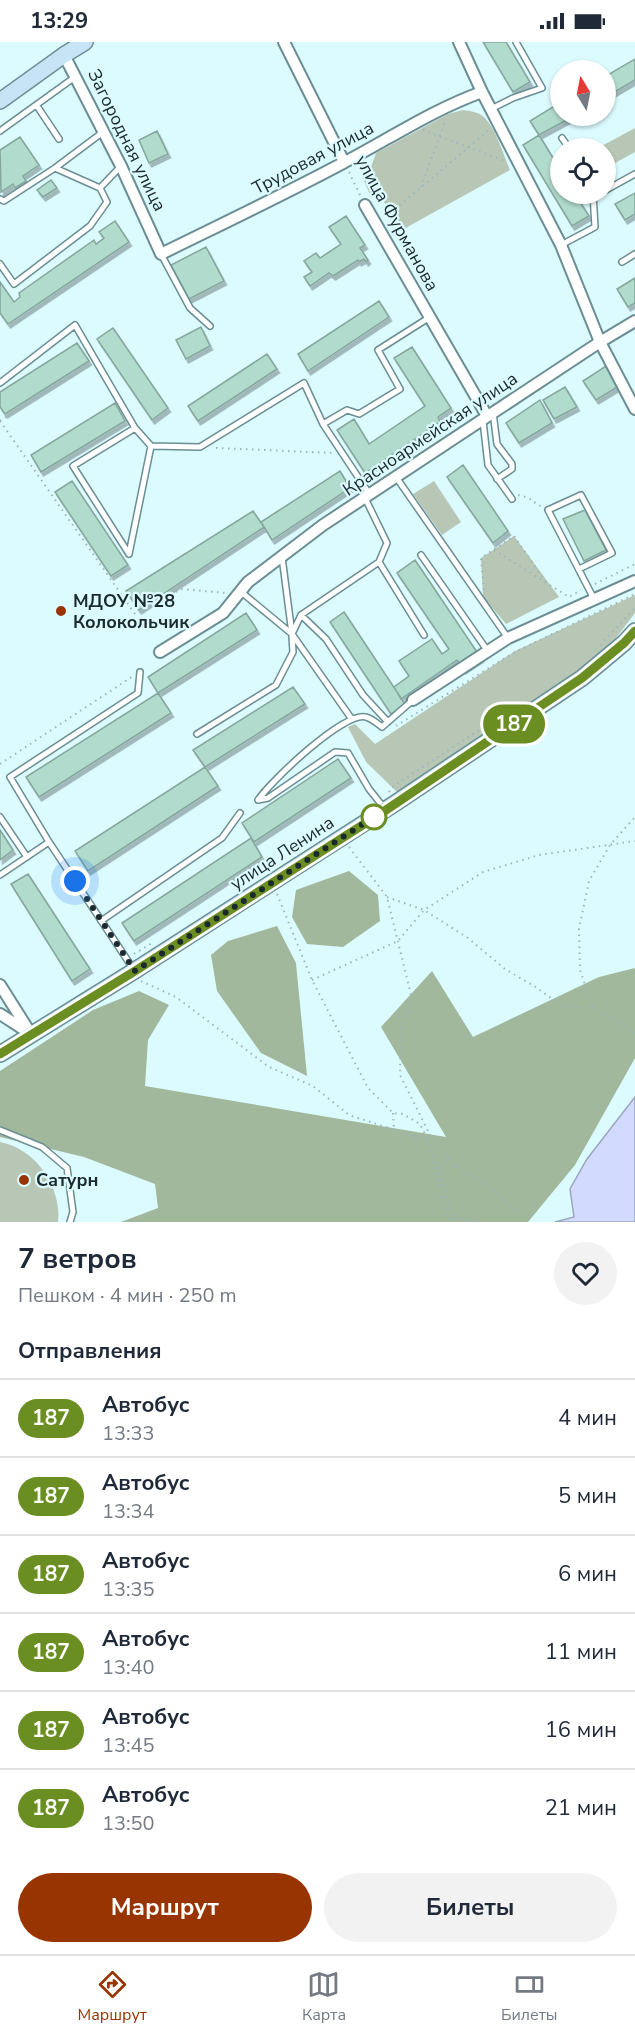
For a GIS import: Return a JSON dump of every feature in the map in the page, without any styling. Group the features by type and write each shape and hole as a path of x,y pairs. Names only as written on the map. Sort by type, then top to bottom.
{"street":[{"path":"0,101 61,48 85,42"},
{"name":"улица Фурманова","path":"284,42 344,162"},
{"path":"459,42 491,110 561,245 600,342 635,410"},
{"name":"Загородная улица","path":"61,48 161,254"},
{"name":"Трудовая улица","path":"161,254 344,162 409,125 453,103 482,92"},
{"name":"улица Фурманова","path":"365,204 488,416"},
{"name":"Красноармейская улица","path":"160,652 223,614 248,582 282,555 367,496 635,321"},
{"path":"413,700 508,638 635,581"},
{"name":"улица Ленина","path":"0,1054 386,810 582,678 635,631"},
{"path":"0,985 31,1034"},
{"path":"0,1014 31,1034"}],"lane":[{"path":"491,110 513,98 542,88 516,42"},
{"path":"0,132 75,77"},
{"path":"37,106 59,139"},
{"path":"0,199 4,201 56,168 103,132"},
{"path":"100,188 120,166"},
{"path":"0,264 14,284 90,226 107,202 100,188 56,168"},
{"path":"616,184 635,174"},
{"path":"561,245 595,227 595,204"},
{"path":"161,254 190,308 210,326"},
{"path":"622,262 635,254"},
{"path":"324,424 347,410 358,414 400,389 378,350 430,316"},
{"path":"0,383 75,325 135,428 151,446 200,447 304,382 324,424 367,496 387,543 379,562 301,615 292,634"},
{"path":"488,416 497,444 512,464 512,469 497,479"},
{"path":"488,416 488,465 512,499"},
{"path":"135,428 73,466 129,554 151,446"},
{"path":"396,477 508,638"},
{"path":"579,569 612,553 581,495 548,510 594,599"},
{"path":"197,734 276,685 293,652 282,555"},
{"path":"421,555 488,652"},
{"path":"379,562 424,635"},
{"path":"240,591 292,634 351,718"},
{"path":"301,615 326,639 363,695 388,722"},
{"path":"131,973 10,777 138,693 140,672"},
{"path":"386,810 369,789 348,753 335,752 268,798 258,800 267,788 304,752 351,718 366,717 382,727 413,700"},
{"path":"101,921 222,838 240,813"},
{"path":"0,817 27,857"},
{"path":"0,875 49,842"},
{"path":"0,1130 42,1147 68,1168 73,1212 70,1222"}],"path":[{"path":"420,188 453,103"},
{"path":"391,220 393,211 498,123"},
{"path":"409,125 508,162"},
{"name":"улица Фурманова","path":"344,162 365,204"},
{"path":"94,359 0,421 135,614 181,589 226,593 248,582"},
{"path":"200,447 342,453"},
{"path":"507,492 530,497 535,503 548,510"},
{"path":"486,608 481,558 514,536 546,583"},
{"path":"494,550 569,597 635,564"},
{"path":"391,730 513,653 635,594"},
{"path":"599,646 635,608"},
{"path":"0,764 140,672"},
{"path":"392,787 498,718"},
{"path":"635,817 610,845 589,881 579,929 579,970 592,1006 635,1034"},
{"path":"342,838 387,897 398,941 411,995 401,1028 400,1075 436,1147 462,1171 479,1179 522,1215"},
{"path":"312,980 398,941 424,910 483,872 539,855 635,841"},
{"path":"272,883 312,980 368,1088 393,1113 403,1114 420,1124 430,1145 452,1215 475,1222"},
{"path":"387,897 424,910 468,938 505,969 565,1008 592,1006"},
{"path":"131,973 176,997 269,1067 313,1086 349,1115 428,1141"},
{"path":"393,1113 394,1130"},
{"path":"430,1145 448,1219 458,1222"}],"green space":[{"path":"463,110 480,114 489,123 510,170 402,230 379,194 371,197 362,176 371,167 376,153 448,114"},
{"path":"635,128 635,152 616,163 616,138"},
{"path":"434,481 461,522 442,535 413,494"},
{"path":"514,536 559,597 506,624 483,597 481,558"},
{"path":"635,595 635,613 606,651 586,670 399,794 366,762 348,727 355,724 375,744 515,651"},
{"path":"349,871 378,895 380,921 343,947 307,944 292,917 296,890"},
{"path":"277,926 296,963 307,1076 261,1053 217,991 211,955 228,941"},
{"path":"635,968 635,1058 575,1165 528,1222 121,1222 158,1208 155,1184 84,1157 0,1137 0,1071 93,1010 139,991 169,1005 148,1040 145,1086 446,1137 381,1027 432,971 473,1037 599,977"},
{"name":"Сатурн","path":"0,1142 24,1152 44,1171 56,1196 58,1222 0,1222"}],"water":[{"path":"635,1097 635,1222 555,1222 574,1217 570,1189 587,1159"}],"building":[{"path":"483,42 506,42 530,82 513,92"},
{"path":"635,59 635,80 616,91 616,70"},
{"path":"550,109 550,126 556,126 539,135 530,121"},
{"path":"157,131 168,154 149,163 139,140"},
{"path":"539,135 550,153 550,190 523,145"},
{"path":"20,137 39,165 23,176 26,181 15,188 13,184 1,192 0,150"},
{"path":"51,180 57,188 43,197 37,190"},
{"path":"635,193 635,214 625,220 616,203"},
{"path":"559,204 581,204 589,216 572,226"},
{"path":"346,216 365,245 360,248 368,260 366,262 364,259 359,262 358,260 333,276 329,273 310,286 304,277 312,272 304,261 316,253 320,258 341,244 329,227"},
{"path":"115,221 129,242 8,324 0,313 0,282 14,302 20,297 19,293 94,240 96,244 104,238 99,232"},
{"path":"206,247 224,281 189,299 171,265"},
{"path":"635,278 635,303 628,307 617,289"},
{"path":"379,301 389,317 308,371 298,354"},
{"path":"201,327 210,346 186,359 176,340"},
{"path":"113,328 168,408 152,420 97,339"},
{"path":"77,343 89,361 5,414 0,407 0,392"},
{"path":"412,347 451,408 438,417 440,422 365,473 337,430 354,419 369,444 425,406 394,358"},
{"path":"267,354 277,369 198,421 188,406"},
{"path":"606,366 619,386 596,400 583,381"},
{"path":"565,387 577,407 554,419 543,400"},
{"path":"540,400 552,423 519,443 506,423"},
{"path":"115,403 125,421 41,472 31,455"},
{"path":"463,465 508,531 493,543 447,477"},
{"path":"340,471 350,488 272,540 261,522"},
{"path":"72,481 128,565 111,576 55,492"},
{"path":"585,510 606,550 584,561 563,519"},
{"path":"253,511 264,527 139,610 126,591"},
{"path":"415,560 481,658 463,670 457,660 401,699 394,687 409,676 399,661 432,639 442,654 449,649 397,573"},
{"path":"344,612 405,704 391,714 330,622"},
{"path":"246,613 257,630 158,693 148,677"},
{"path":"293,687 305,704 205,767 193,750"},
{"path":"158,693 171,713 39,797 26,777"},
{"path":"338,759 351,778 254,842 242,823"},
{"path":"205,767 218,786 88,871 75,851"},
{"path":"0,830 13,850 0,860"},
{"path":"251,838 262,857 134,941 122,923"},
{"path":"28,874 90,969 72,981 11,884"}],"bus line":[{"name":"187","path":"0,1054 135,971 386,810 582,678 635,631"}],"place":[{"name":"МДОУ №28 Колокольчик","path":"61,611"},
{"name":"Сатурн","path":"24,1180"}],"route":[{"path":"75,881 135,971 374,817"}]}
